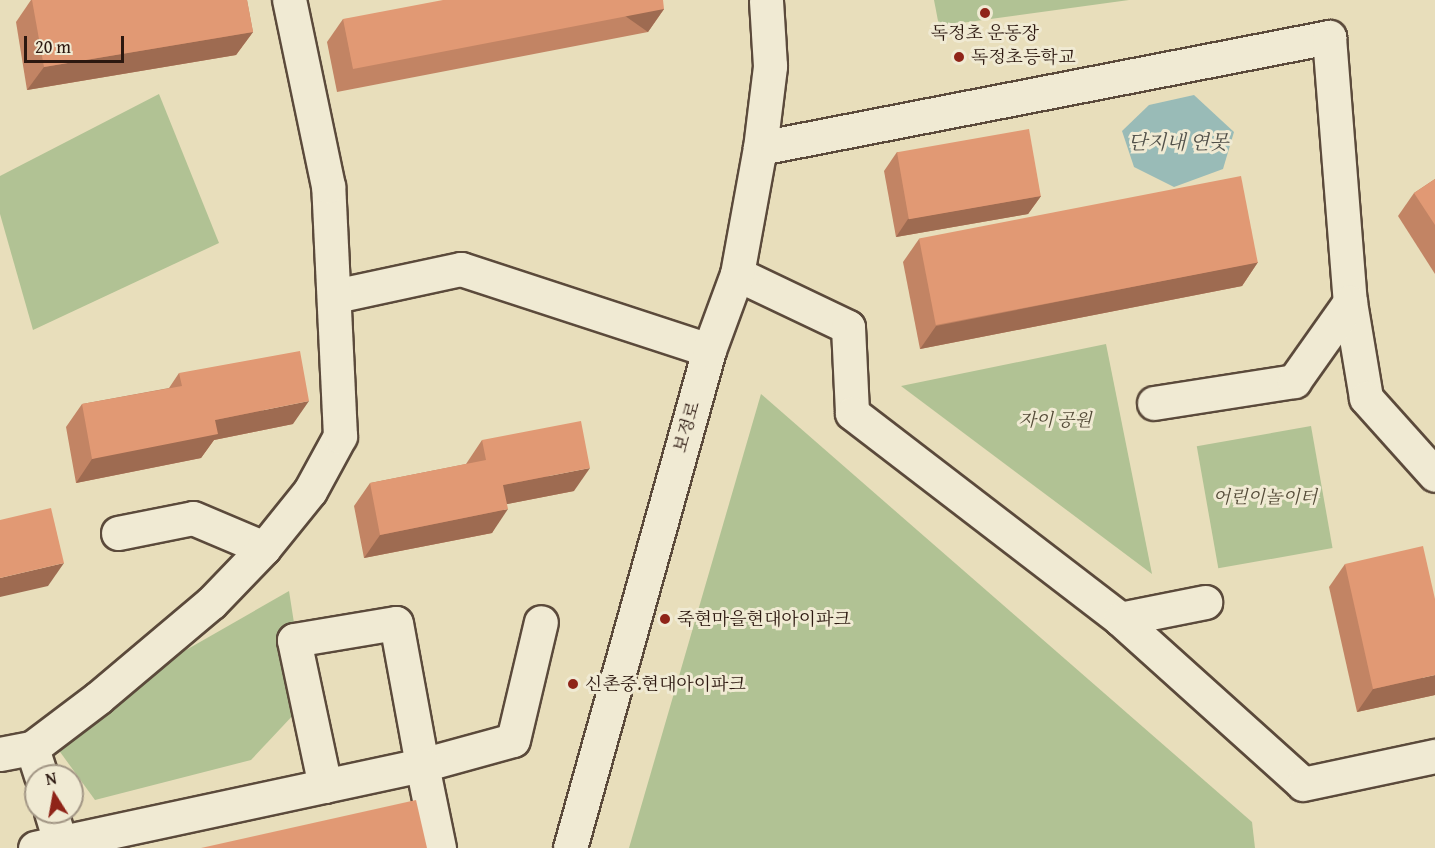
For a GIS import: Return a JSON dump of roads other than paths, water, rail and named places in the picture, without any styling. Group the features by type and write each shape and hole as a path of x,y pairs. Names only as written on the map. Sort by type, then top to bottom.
{"street":[{"path":"0,754 37,762 211,603 264,548 310,491 340,436 328,186 289,0"},
{"name":"보정로","path":"570,848 709,350 737,274 760,148 770,66 766,0"},
{"path":"760,148 1329,37 1350,302 1366,398 1435,475"},
{"path":"335,296 460,269 709,350"},
{"path":"737,274 848,327 852,413 1120,619 1303,784 1435,756"},
{"path":"1154,403 1294,381 1350,302"},
{"path":"118,533 193,518 264,548"},
{"path":"1120,619 1205,602"},
{"path":"48,834 97,841 422,765 513,740 541,622"},
{"path":"325,786 294,640 396,623 439,848"}],"water":[{"name":"단지내 연못","path":"1194,95 1234,132 1223,169 1174,187 1134,167 1122,131 1149,105"}],"place":[{"name":"독정초 운동장","path":"985,13"},
{"name":"독정초등학교","path":"959,57"},
{"name":"죽현마을현대아이파크","path":"665,619"},
{"name":"신촌중.현대아이파크","path":"573,684"}],"park label":[{"name":"자이 공원","path":"1055,420"},
{"name":"어린이놀이터","path":"1265,497"}]}
